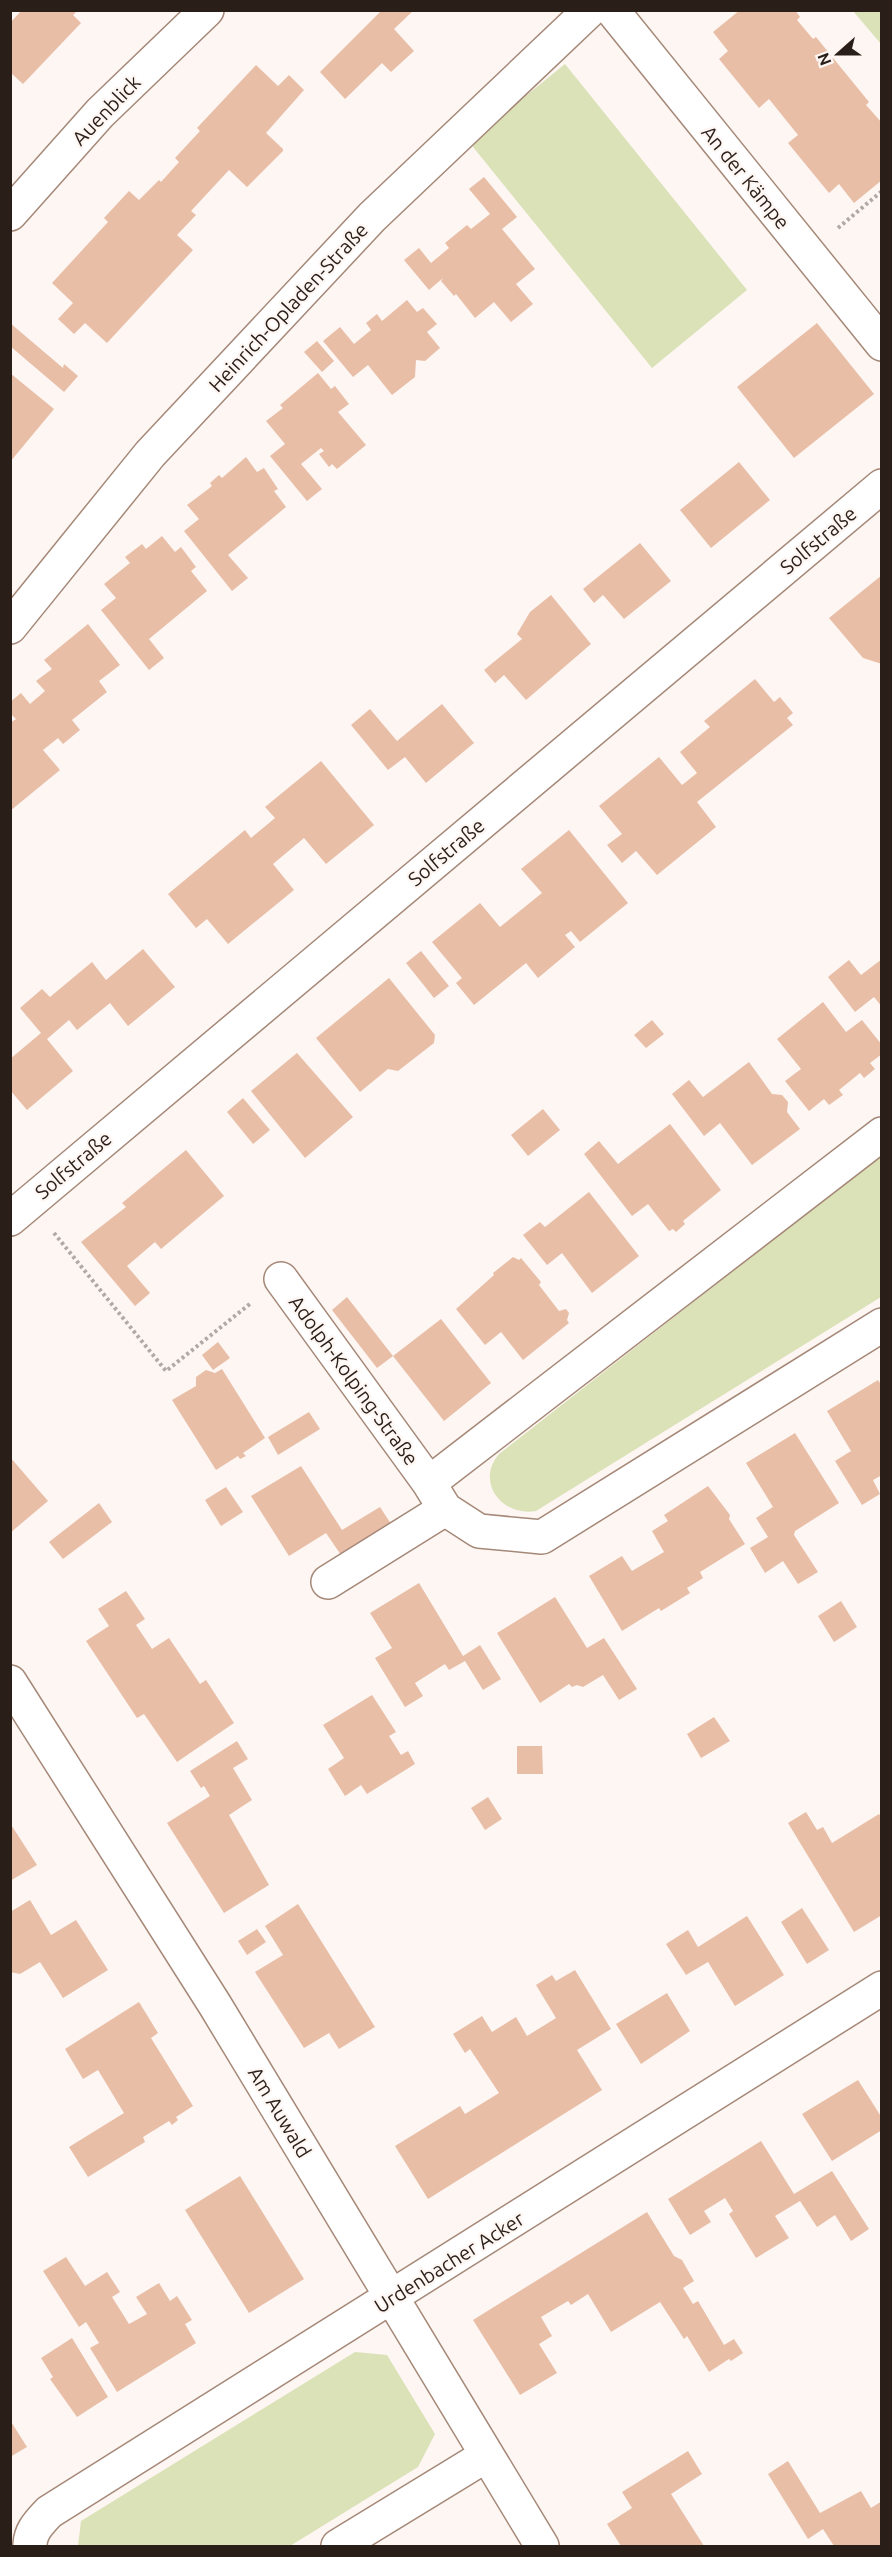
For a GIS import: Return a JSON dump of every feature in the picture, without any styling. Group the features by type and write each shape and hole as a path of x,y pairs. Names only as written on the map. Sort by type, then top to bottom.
{"street":[{"name":"Auenblick","path":"10,214 100,113 207,10"},
{"name":"Heinrich-Opladen-Straße","path":"10,627 150,454 364,225 590,10"},
{"name":"An der Kämpe","path":"612,10 882,344"},
{"name":"Solfstraße","path":"16,1201 882,486"},
{"name":"Adolph-Kolping-Straße","path":"328,1582 882,1134"},
{"name":"Adolph-Kolping-Straße","path":"281,1279 437,1496 479,1531 542,1537 882,1325"},
{"name":"Am Auwald","path":"10,1682 209,1995 542,2547"},
{"name":"Urdenbacher Acker","path":"30,2547 30,2537 49,2512 882,1988"},
{"path":"338,2547 487,2455"}],"path":[{"path":"808,254 882,191"},
{"name":"Adolph-Kolping-Straße","path":"16,1201 166,1371 281,1279"}],"green space":[{"path":"853,11 881,11 881,44"},
{"path":"565,64 747,290 652,368 469,142"},
{"path":"881,1155 881,1297 536,1511 512,1509 503,1503 491,1486 490,1476 492,1465 499,1454"},
{"path":"355,2352 387,2355 435,2434 418,2467 290,2546 78,2546 81,2521"}],"building":[{"path":"22,10 78,10 73,15 81,23 23,84 10,72 10,23"},
{"path":"382,10 414,10 394,29 414,51 391,72 382,63 345,99 320,72"},
{"path":"740,10 795,10 800,17 797,20 813,39 816,37 869,102 866,105 882,123 882,180 854,203 839,184 829,193 788,143 798,135 769,99 759,108 719,59 728,51 713,32"},
{"path":"256,65 278,86 289,75 304,90 266,133 283,151 247,187 229,170 191,211 196,215 177,235 193,250 107,343 85,323 74,334 58,319 73,303 52,283 108,222 104,218 129,191 139,200 159,180 161,182 179,162 175,158 200,131 197,128"},
{"path":"484,177 517,217 502,229 535,269 516,284 533,304 511,322 494,302 475,318 456,294 454,296 441,281 443,278 429,290 404,260 419,248 431,263 449,248 445,243 467,225 471,229 490,214 469,189"},
{"path":"407,300 417,312 423,308 437,324 427,332 440,348 425,361 416,360 415,377 392,395 368,365 353,377 323,341 340,327 354,344 371,330 366,323 377,314 382,321"},
{"path":"10,323 63,368 64,364 78,376 64,392 10,346"},
{"path":"817,323 874,394 794,458 737,387"},
{"path":"317,341 334,361 322,372 304,352"},
{"path":"10,373 54,409 10,462"},
{"path":"318,373 331,389 335,386 349,404 338,412 366,445 337,469 332,464 329,467 319,454 324,451 321,448 301,464 322,489 307,501 270,456 285,444 266,421 283,408 280,405"},
{"path":"246,457 257,472 264,468 278,489 274,491 286,507 228,555 248,578 232,591 184,531 199,519 187,505 212,486 210,483 219,475 222,478"},
{"path":"739,462 770,500 711,548 680,510"},
{"path":"162,536 175,552 181,547 196,567 191,571 207,591 149,639 164,658 149,670 101,610 116,598 104,584 130,563 125,557 142,544 146,549"},
{"path":"640,543 671,581 624,619 603,595 594,603 583,589"},
{"path":"882,575 882,664 863,658 829,618"},
{"path":"551,595 591,644 526,700 504,675 495,683 484,670 522,639 517,634 530,612"},
{"path":"88,624 120,665 99,681 107,692 72,720 80,730 63,744 58,738 43,750 60,770 10,811 10,723 16,719 10,713 10,702 21,693 30,704 45,691 36,681 52,669 44,660"},
{"path":"755,679 774,702 780,697 793,713 787,718 793,725 697,802 716,827 657,875 636,851 622,863 607,845 622,834 599,806 659,757 682,785 697,773 680,752 710,727 704,721"},
{"path":"442,704 474,743 426,783 405,757 388,770 351,725 370,709 397,741"},
{"path":"321,761 374,825 326,864 304,838 273,864 294,890 228,944 207,919 196,928 168,894 245,830 251,838 275,818 265,807"},
{"path":"569,830 628,903 580,942 571,931 565,935 575,947 538,978 526,963 474,1005 456,983 462,978 432,942 480,903 500,927 542,893 521,869"},
{"path":"143,949 175,987 128,1026 110,1003 77,1030 69,1020 47,1039 73,1071 27,1110 10,1090 10,1059 41,1033 20,1008 42,989 50,997 92,962 106,980"},
{"path":"421,951 449,986 434,998 406,963"},
{"path":"882,959 882,1007 874,997 855,1012 828,977 849,960 861,975"},
{"path":"389,978 435,1035 434,1043 398,1071 388,1069 360,1092 316,1038"},
{"path":"823,1002 846,1032 862,1020 882,1045 882,1054 870,1063 875,1069 864,1078 860,1073 839,1090 843,1095 829,1105 824,1099 809,1111 785,1081 801,1069 777,1039"},
{"path":"652,1020 664,1034 646,1048 634,1035"},
{"path":"297,1053 353,1117 305,1158 251,1091"},
{"path":"749,1062 772,1094 782,1095 788,1102 787,1112 800,1129 752,1165 720,1123 704,1136 672,1094 689,1080 703,1097"},
{"path":"243,1098 270,1130 253,1144 227,1112"},
{"path":"543,1109 560,1130 528,1156 511,1135"},
{"path":"670,1124 721,1190 683,1221 685,1224 676,1232 673,1229 669,1231 648,1204 632,1216 584,1154 599,1141 618,1164"},
{"path":"186,1150 224,1196 161,1249 155,1242 127,1266 150,1293 135,1306 81,1242 126,1207 122,1203"},
{"path":"589,1192 639,1256 592,1293 562,1253 547,1265 523,1235 540,1222 545,1227"},
{"path":"513,1257 519,1260 521,1258 541,1282 539,1285 559,1311 566,1309 569,1313 567,1320 569,1323 523,1360 501,1332 485,1345 456,1309"},
{"path":"347,1297 393,1356 377,1368 332,1310"},
{"path":"441,1319 491,1383 444,1421 393,1356"},
{"path":"218,1342 230,1358 213,1370 202,1355"},
{"path":"222,1369 265,1438 243,1453 246,1456 240,1459 238,1456 216,1470 172,1400 196,1386 196,1377 206,1370 215,1373"},
{"path":"878,1380 882,1386 882,1475 873,1480 880,1494 862,1505 835,1461 851,1451 827,1411"},
{"path":"309,1412 320,1429 278,1455 268,1437"},
{"path":"795,1433 839,1503 795,1531 794,1535 818,1572 798,1584 783,1561 765,1573 750,1548 768,1537 756,1518 773,1507 746,1463"},
{"path":"10,1457 48,1501 10,1533"},
{"path":"301,1466 342,1530 380,1507 393,1527 343,1558 326,1533 289,1556 251,1496"},
{"path":"708,1486 730,1515 729,1519 745,1544 700,1572 703,1578 687,1588 690,1593 661,1611 659,1608 622,1631 589,1576 622,1556 632,1571 664,1552 652,1531 668,1521 664,1515"},
{"path":"226,1487 243,1512 221,1526 205,1500"},
{"path":"99,1503 112,1522 63,1559 49,1542"},
{"path":"419,1583 463,1656 480,1645 501,1679 483,1690 465,1661 449,1670 445,1664 415,1683 423,1696 405,1707 375,1658 392,1648 370,1613"},
{"path":"126,1591 145,1619 136,1625 152,1649 169,1638 200,1684 206,1680 234,1723 177,1762 144,1714 137,1718 86,1641 109,1626 98,1609"},
{"path":"555,1597 587,1648 604,1638 637,1689 619,1700 603,1675 583,1687 577,1685 572,1687 569,1684 540,1703 497,1633"},
{"path":"841,1601 857,1627 834,1642 818,1616"},
{"path":"372,1695 396,1732 389,1736 401,1755 408,1751 415,1764 367,1794 361,1785 345,1796 328,1769 344,1758 323,1725"},
{"path":"714,1717 730,1741 701,1758 687,1734"},
{"path":"237,1741 248,1759 233,1768 252,1800 229,1815 269,1885 224,1913 167,1823 210,1796 204,1786 201,1788 190,1771"},
{"path":"517,1746 542,1746 543,1774 517,1774"},
{"path":"488,1797 502,1819 485,1830 471,1808"},
{"path":"806,1812 817,1830 823,1827 832,1843 879,1814 882,1818 882,1915 854,1932 788,1823"},
{"path":"10,1823 37,1865 10,1881"},
{"path":"30,1900 51,1935 76,1920 108,1970 63,1998 40,1962 20,1974 10,1972 10,1912"},
{"path":"298,1904 375,2027 339,2049 329,2033 304,2048 255,1972 283,1955 265,1926"},
{"path":"802,1908 829,1950 807,1964 781,1922"},
{"path":"747,1916 784,1975 735,2006 708,1962 686,1975 666,1944 688,1930 698,1947"},
{"path":"257,1929 266,1942 247,1955 238,1941"},
{"path":"575,1970 611,2029 577,2050 602,2090 428,2199 395,2146 460,2106 465,2114 499,2093 470,2049 465,2053 453,2034 482,2016 492,2032 516,2017 527,2036 556,2018 536,1985 552,1975 556,1981"},
{"path":"667,1993 690,2031 641,2064 616,2024"},
{"path":"139,2002 158,2033 151,2038 193,2106 176,2117 178,2120 172,2125 169,2121 143,2137 145,2142 88,2177 69,2147 124,2113 98,2070 83,2079 65,2049"},
{"path":"858,2080 882,2118 882,2130 832,2161 802,2114"},
{"path":"761,2141 794,2194 832,2171 869,2229 851,2241 835,2215 817,2227 800,2201 775,2216 789,2238 756,2258 729,2214 733,2211 725,2198 704,2211 711,2222 690,2235 668,2199"},
{"path":"240,2176 304,2279 249,2313 185,2210"},
{"path":"647,2212 674,2256 682,2260 694,2281 683,2288 693,2304 698,2301 724,2345 734,2339 743,2353 709,2372 687,2336 684,2339 660,2302 611,2332 588,2294 571,2305 568,2301 541,2317 552,2336 539,2344 557,2373 520,2395 473,2320"},
{"path":"66,2257 85,2286 107,2272 120,2292 112,2297 129,2324 147,2314 136,2297 159,2283 170,2301 177,2296 192,2320 185,2324 196,2343 117,2392 90,2348 99,2343 86,2322 79,2327 43,2271"},
{"path":"72,2338 108,2397 77,2417 50,2379 53,2377 41,2358"},
{"path":"10,2420 27,2447 10,2457"},
{"path":"688,2451 702,2474 671,2494 704,2546 621,2546 607,2524 632,2508 622,2492"},
{"path":"788,2461 820,2513 861,2491 871,2508 882,2501 882,2546 834,2546 823,2529 808,2539 768,2474"}]}
